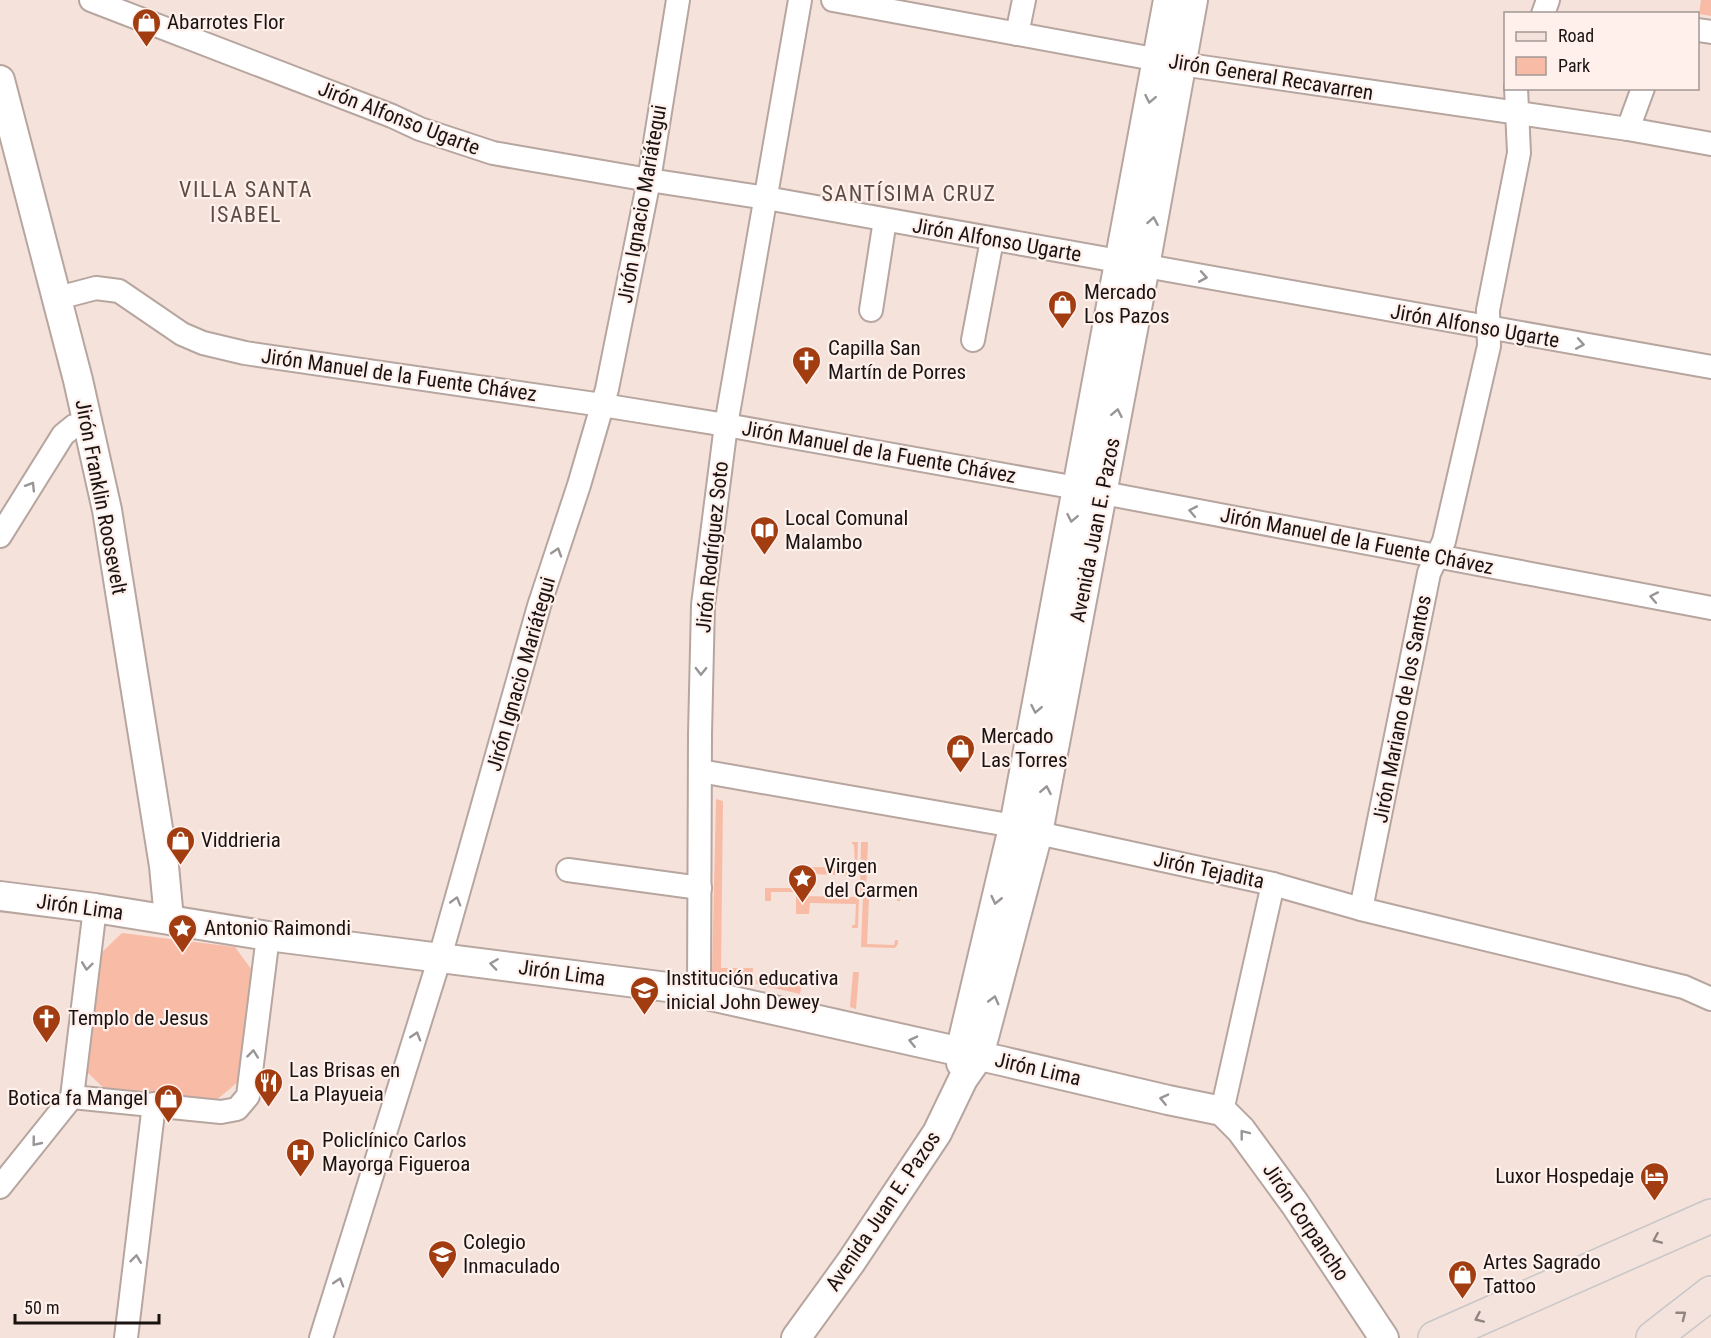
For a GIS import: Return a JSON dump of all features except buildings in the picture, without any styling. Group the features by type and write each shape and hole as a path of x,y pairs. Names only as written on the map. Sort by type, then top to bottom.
{"main road":[{"path":"1435,1338 1711,1216"},
{"path":"1653,1338 1711,1293"}],"street":[{"name":"Jirón Alfonso Ugarte","path":"91,0 455,142 493,153 766,198 1711,367"},
{"name":"Jirón Ignacio Mariátegui","path":"321,1338 440,957 539,606 579,485 607,389 649,180 678,0"},
{"name":"Jirón Rodríguez Soto","path":"699,993 703,605 726,425 800,0"},
{"name":"Jirón General Recavarren","path":"833,0 1169,62 1628,129 1711,144"},
{"path":"1017,34 1024,0"},
{"name":"Avenida Juan E. Pazos","path":"1168,0 1169,62"},
{"name":"Avenida Juan E. Pazos","path":"796,1338 937,1133 967,1062 1026,829 1169,62 1193,0"},
{"name":"Jirón Franklin Roosevelt","path":"0,80 8,142 58,298 107,510 164,866 170,919"},
{"name":"Jirón Mariano de los Santos","path":"1361,909 1429,573 1444,541 1489,346 1488,310 1519,153 1516,90"},
{"path":"1628,129 1642,90"},
{"path":"871,310 885,220"},
{"path":"973,340 992,240"},
{"name":"Jirón Manuel de la Fuente Chávez","path":"58,298 96,288 119,291 182,334 203,343 234,350 726,425 1711,608"},
{"path":"0,536 63,435 74,426 88,423"},
{"name":"Jirón Tejadita","path":"700,771 1026,829 1273,884 1361,909 1684,987 1711,999"},
{"path":"568,870 700,888"},
{"path":"1222,1111 1273,884"},
{"name":"Jirón Lima","path":"0,896 170,919 268,936 699,993 967,1062 1222,1111"},
{"path":"0,1186 72,1097 95,908"},
{"path":"72,1097 221,1112 237,1108 248,1095 268,936"},
{"path":"126,1338 154,1104"},
{"name":"Jirón Corpancho","path":"1222,1111 1241,1130 1295,1204 1384,1338"}],"green space":[{"path":"1701,0 1711,0 1711,16 1699,14"},
{"path":"716,799 723,801 721,968 753,968 752,983 712,976"},
{"path":"852,842 858,842 857,876 814,874 813,892 771,892 771,901 765,901 765,888 810,888 811,867 855,868"},
{"path":"861,842 868,842 866,889 897,888 901,885 900,894 860,894"},
{"path":"863,895 900,895 900,901 897,901 897,898 869,897 867,944 894,945 895,940 898,940 895,948 861,947"},
{"path":"796,896 859,897 858,928 852,928 852,925 855,925 856,904 810,903 809,914 796,914"},
{"path":"122,933 235,947 251,969 239,1081 214,1102 108,1092 85,1070 99,955"},
{"path":"853,972 859,972 856,1009 850,1007"},
{"path":"756,980 802,982 800,994 756,984"}],"place":[{"name":"Abarrotes Flor","path":"146,48"},
{"name":"Mercado Los Pazos","path":"1063,330"},
{"name":"Capilla San Martín de Porres","path":"807,386"},
{"name":"Local Comunal Malambo","path":"764,556"},
{"name":"Mercado Las Torres","path":"960,774"},
{"name":"Viddrieria","path":"180,866"},
{"name":"Virgen del Carmen","path":"803,904"},
{"name":"Antonio Raimondi","path":"183,954"},
{"name":"Institución educativa inicial John Dewey","path":"645,1016"},
{"name":"Templo de Jesus","path":"47,1044"},
{"name":"Las Brisas en La Playueia","path":"268,1108"},
{"name":"Botica fa Mangel","path":"169,1124"},
{"name":"Policlínico Carlos Mayorga Figueroa","path":"301,1178"},
{"name":"Luxor Hospedaje","path":"1655,1202"},
{"name":"Colegio Inmaculado","path":"442,1280"},
{"name":"Artes Sagrado Tattoo","path":"1462,1300"}],"district":[{"name":"SANTÍSIMA CRUZ","path":"909,193"},
{"name":"VILLA SANTA ISABEL","path":"246,202"}]}
